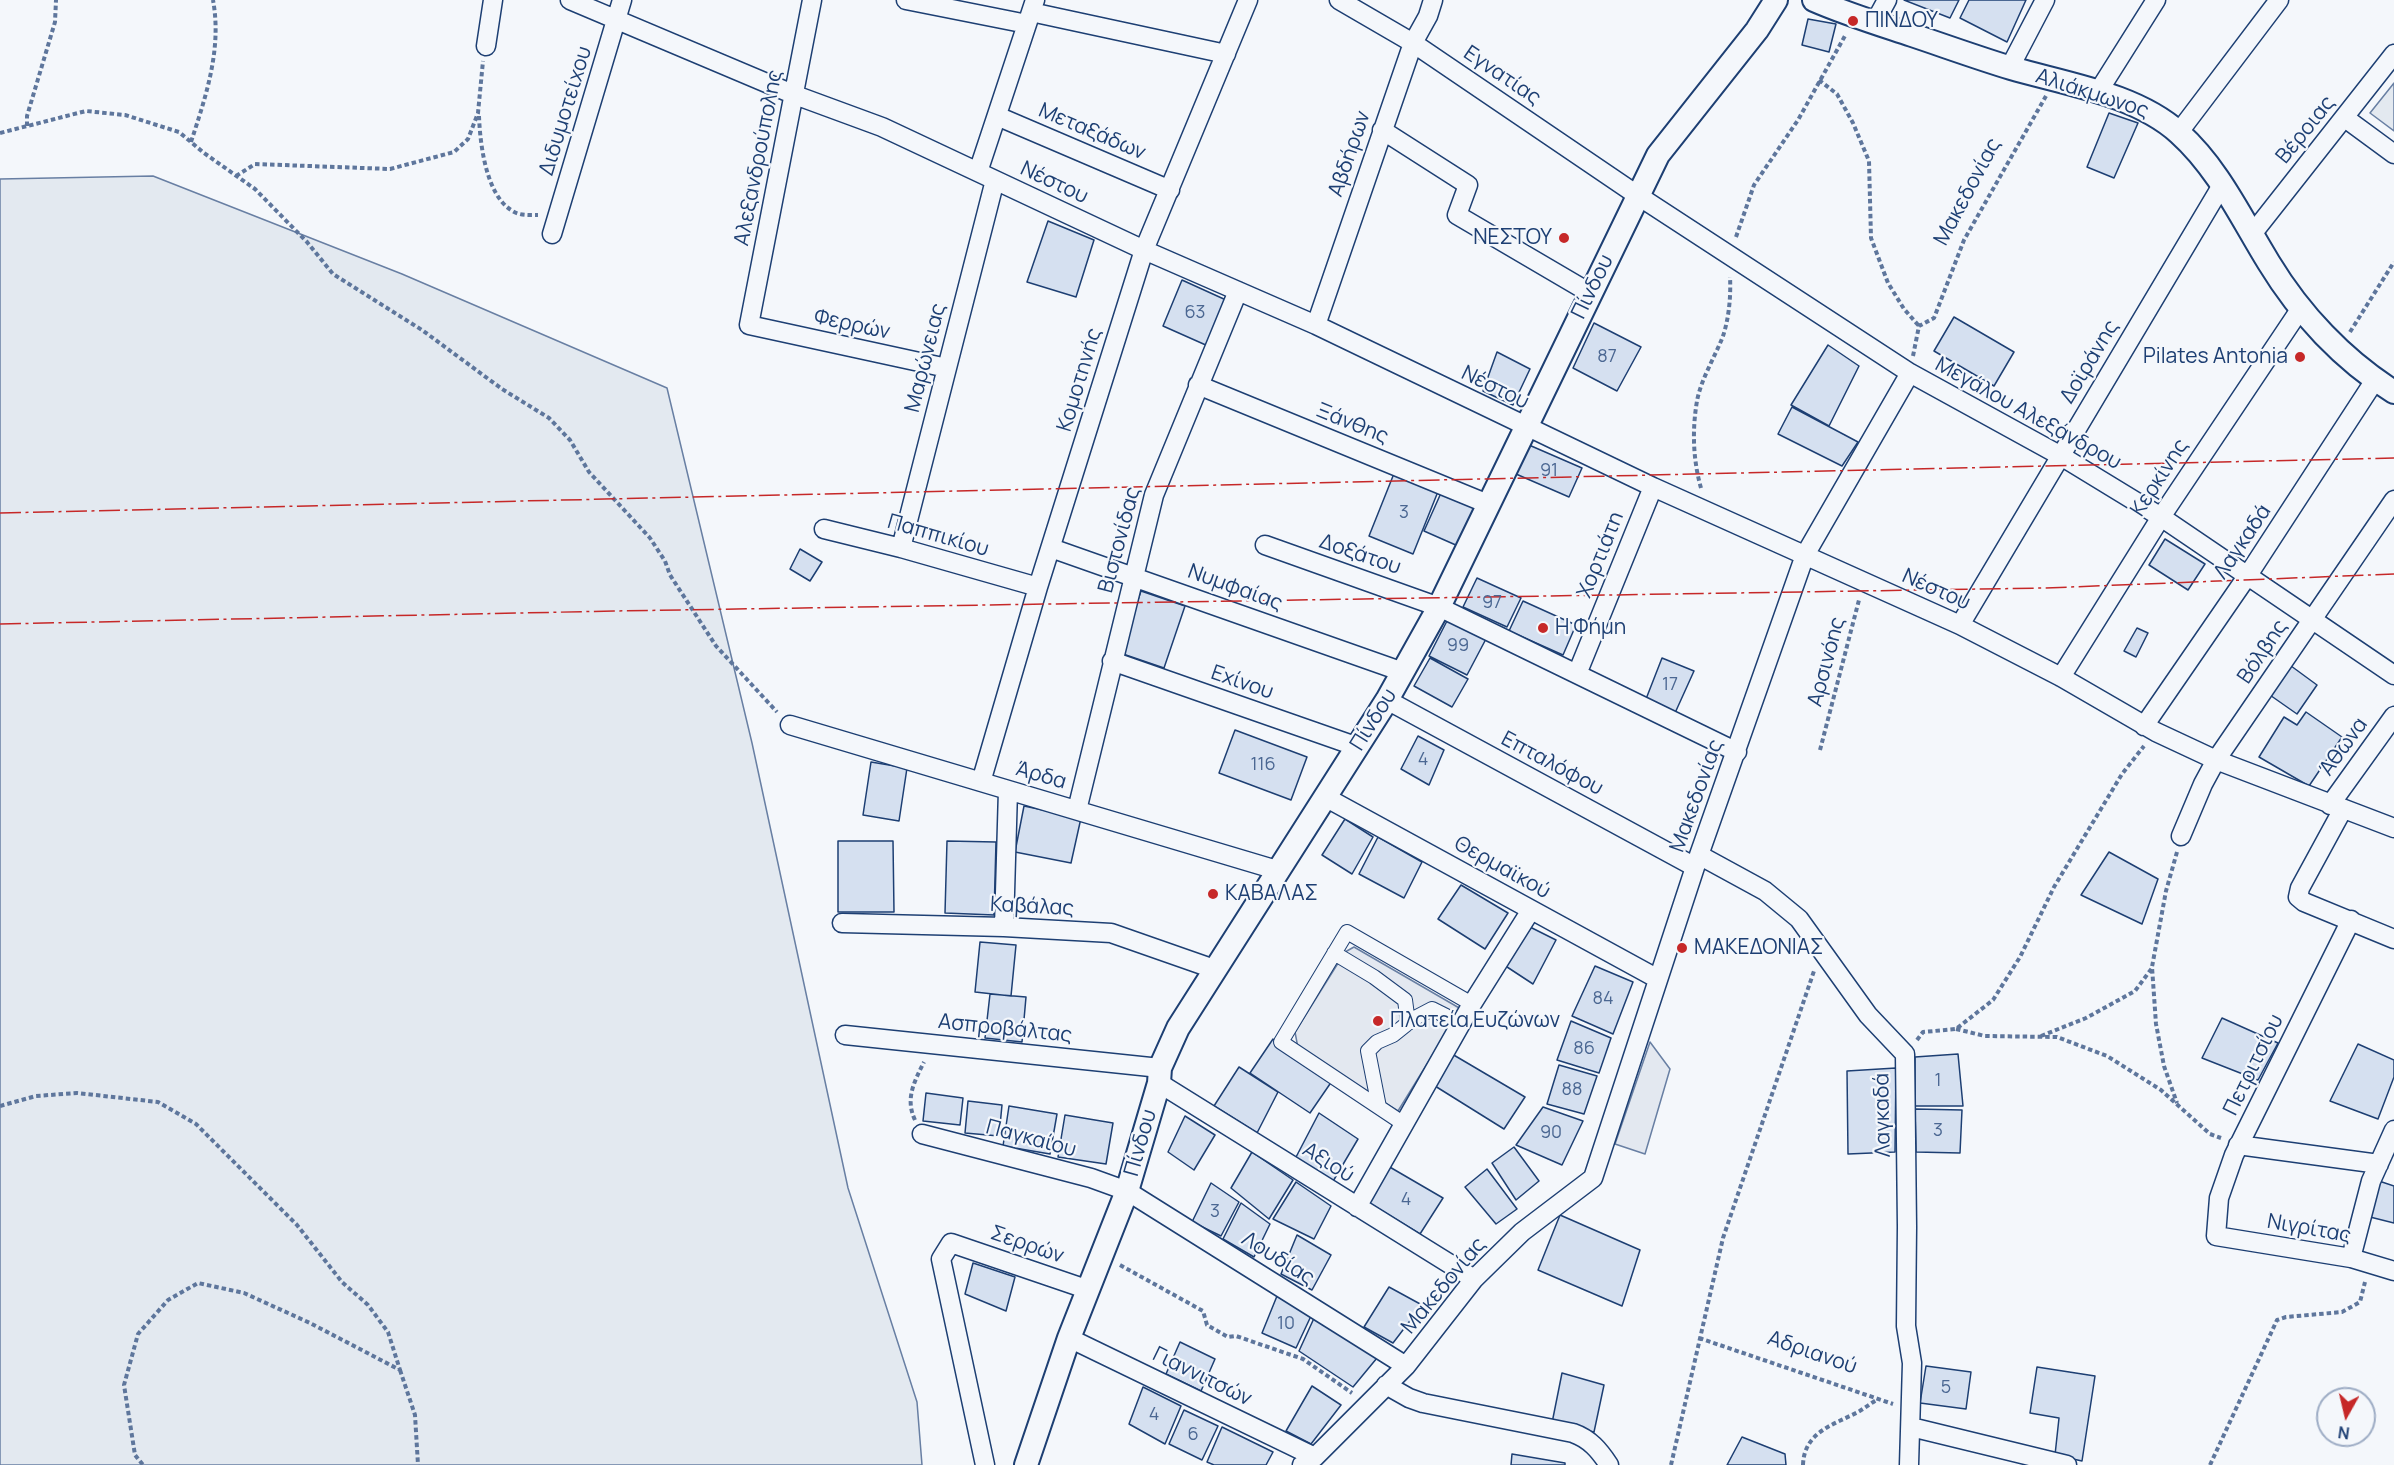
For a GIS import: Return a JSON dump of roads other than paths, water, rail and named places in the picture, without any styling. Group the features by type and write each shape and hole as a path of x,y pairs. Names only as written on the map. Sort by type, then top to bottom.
{"street":[{"path":"486,46 493,0"},
{"name":"Νέστου","path":"570,0 795,95 882,127 1144,250 1316,325 1653,487 1960,625 2061,677 2150,729 2216,760 2394,828"},
{"name":"Διδυμοτείχου","path":"552,234 622,0"},
{"name":"Αλεξανδρούπολης","path":"749,325 812,0"},
{"path":"906,0 1031,12 1226,54"},
{"name":"Κομοτηνής","path":"981,782 1038,587 1144,250 1248,0"},
{"name":"Εγνατίας","path":"1339,0 1413,43 1637,195"},
{"name":"Αβδήρων","path":"1316,325 1413,43 1428,16 1433,0"},
{"name":"Πίνδου","path":"1028,1465 1069,1338 1127,1191 1160,1076 1178,1028 1358,747 1439,607 1658,155 1757,30 1776,0"},
{"name":"Αλιάκμωνος","path":"1814,0 1865,20 2152,111 2179,132 2202,156 2253,233 2269,263 2301,308 2327,339 2385,386"},
{"path":"1865,20 1887,0"},
{"path":"2010,67 2045,0"},
{"path":"2098,92 2156,0"},
{"path":"2179,132 2279,0"},
{"path":"978,172 1031,12"},
{"name":"Βέροιας","path":"2253,233 2394,54"},
{"name":"Μεταξάδων","path":"997,116 1170,190"},
{"path":"2345,118 2394,154"},
{"path":"1382,130 1468,185 1457,215 1590,292"},
{"name":"Μαρώνειας","path":"901,548 995,180"},
{"name":"Δοϊράνης","path":"1960,625 2222,185"},
{"name":"Μεγάλου Αλεξάνδρου","path":"1637,195 1910,374 2061,456 2161,517 2394,675"},
{"name":"Βιστονίδας","path":"1077,810 1154,495 1238,291"},
{"name":"Κερκίνης","path":"2061,677 2161,517 2301,308"},
{"name":"Φερρών","path":"749,325 947,368"},
{"name":"Μακεδονίας","path":"1308,1461 1406,1366 1474,1279 1522,1233 1593,1178 1697,861 1805,555 1910,374"},
{"name":"Ξάνθης","path":"1198,385 1488,504"},
{"name":"Λαγκαδά","path":"2150,729 2248,575 2385,386"},
{"name":"Χορτιάτη","path":"1577,674 1653,487"},
{"name":"Βόλβης","path":"2181,836 2216,760 2394,500"},
{"name":"Παππικίου","path":"824,529 901,548 1038,587"},
{"name":"Δοξάτου","path":"1265,546 1439,607 1737,752"},
{"name":"Νυμφαίας","path":"1051,548 1403,672"},
{"name":"Εχίνου","path":"1112,661 1358,747"},
{"name":"Επταλόφου","path":"1387,700 1697,861"},
{"name":"Άθωνα","path":"2351,920 2304,902 2298,897 2336,807 2394,716"},
{"name":"Άρδα","path":"790,725 1280,871"},
{"path":"1004,927 1008,790"},
{"name":"Θερμαϊκού","path":"1325,797 1658,979"},
{"name":"Λαγκαδά","path":"1697,861 1765,891 1799,919 1868,1015 1885,1030 1905,1054 1908,1227 1906,1326 1912,1363 1909,1465"},
{"path":"1357,1208 1472,1004 1531,910"},
{"path":"2351,920 2394,939"},
{"name":"Πετριτσίου","path":"2216,1236 2219,1197 2238,1145 2351,920"},
{"name":"Καβάλας","path":"842,923 1004,927 1111,933 1214,969"},
{"path":"1404,1124 1281,1042 1347,932 1472,1004"},
{"path":"1334,953 1374,977 1405,1000 1408,1023"},
{"path":"1379,1107 1368,1051 1377,1042 1393,1035 1432,1009 1446,1016 1458,1029"},
{"name":"Ασπροβάλτας","path":"845,1035 936,1044 1160,1076"},
{"name":"Αξιού","path":"1160,1076 1357,1208 1474,1279"},
{"path":"2358,1260 2371,1181 2394,1130"},
{"name":"Παγκαίου","path":"922,1134 1091,1178 1127,1191"},
{"path":"2238,1145 2379,1164"},
{"name":"Λουδίας","path":"1127,1191 1406,1366"},
{"name":"Νιγρίτας","path":"2216,1236 2358,1260 2394,1271"},
{"name":"Σερρών","path":"985,1465 941,1259 951,1243 1089,1290"},
{"name":"Γιαννιτσών","path":"1069,1338 1308,1461"},
{"path":"1386,1385 1423,1403 1585,1437 1597,1447 1609,1465"},
{"path":"1911,1418 2067,1465"}],"place":[{"name":"ΠΙΝΔΟΥ","path":"1853,21"},
{"name":"ΝΕΣΤΟΥ","path":"1564,238"},
{"name":"Pilates Antonia","path":"2300,357"},
{"name":"Η Φήμη","path":"1543,628"},
{"name":"ΚΑΒΑΛΑΣ","path":"1213,894"},
{"name":"ΜΑΚΕΔΟΝΙΑΣ","path":"1682,948"},
{"name":"Πλατεία Ευζώνων","path":"1378,1021"}]}
